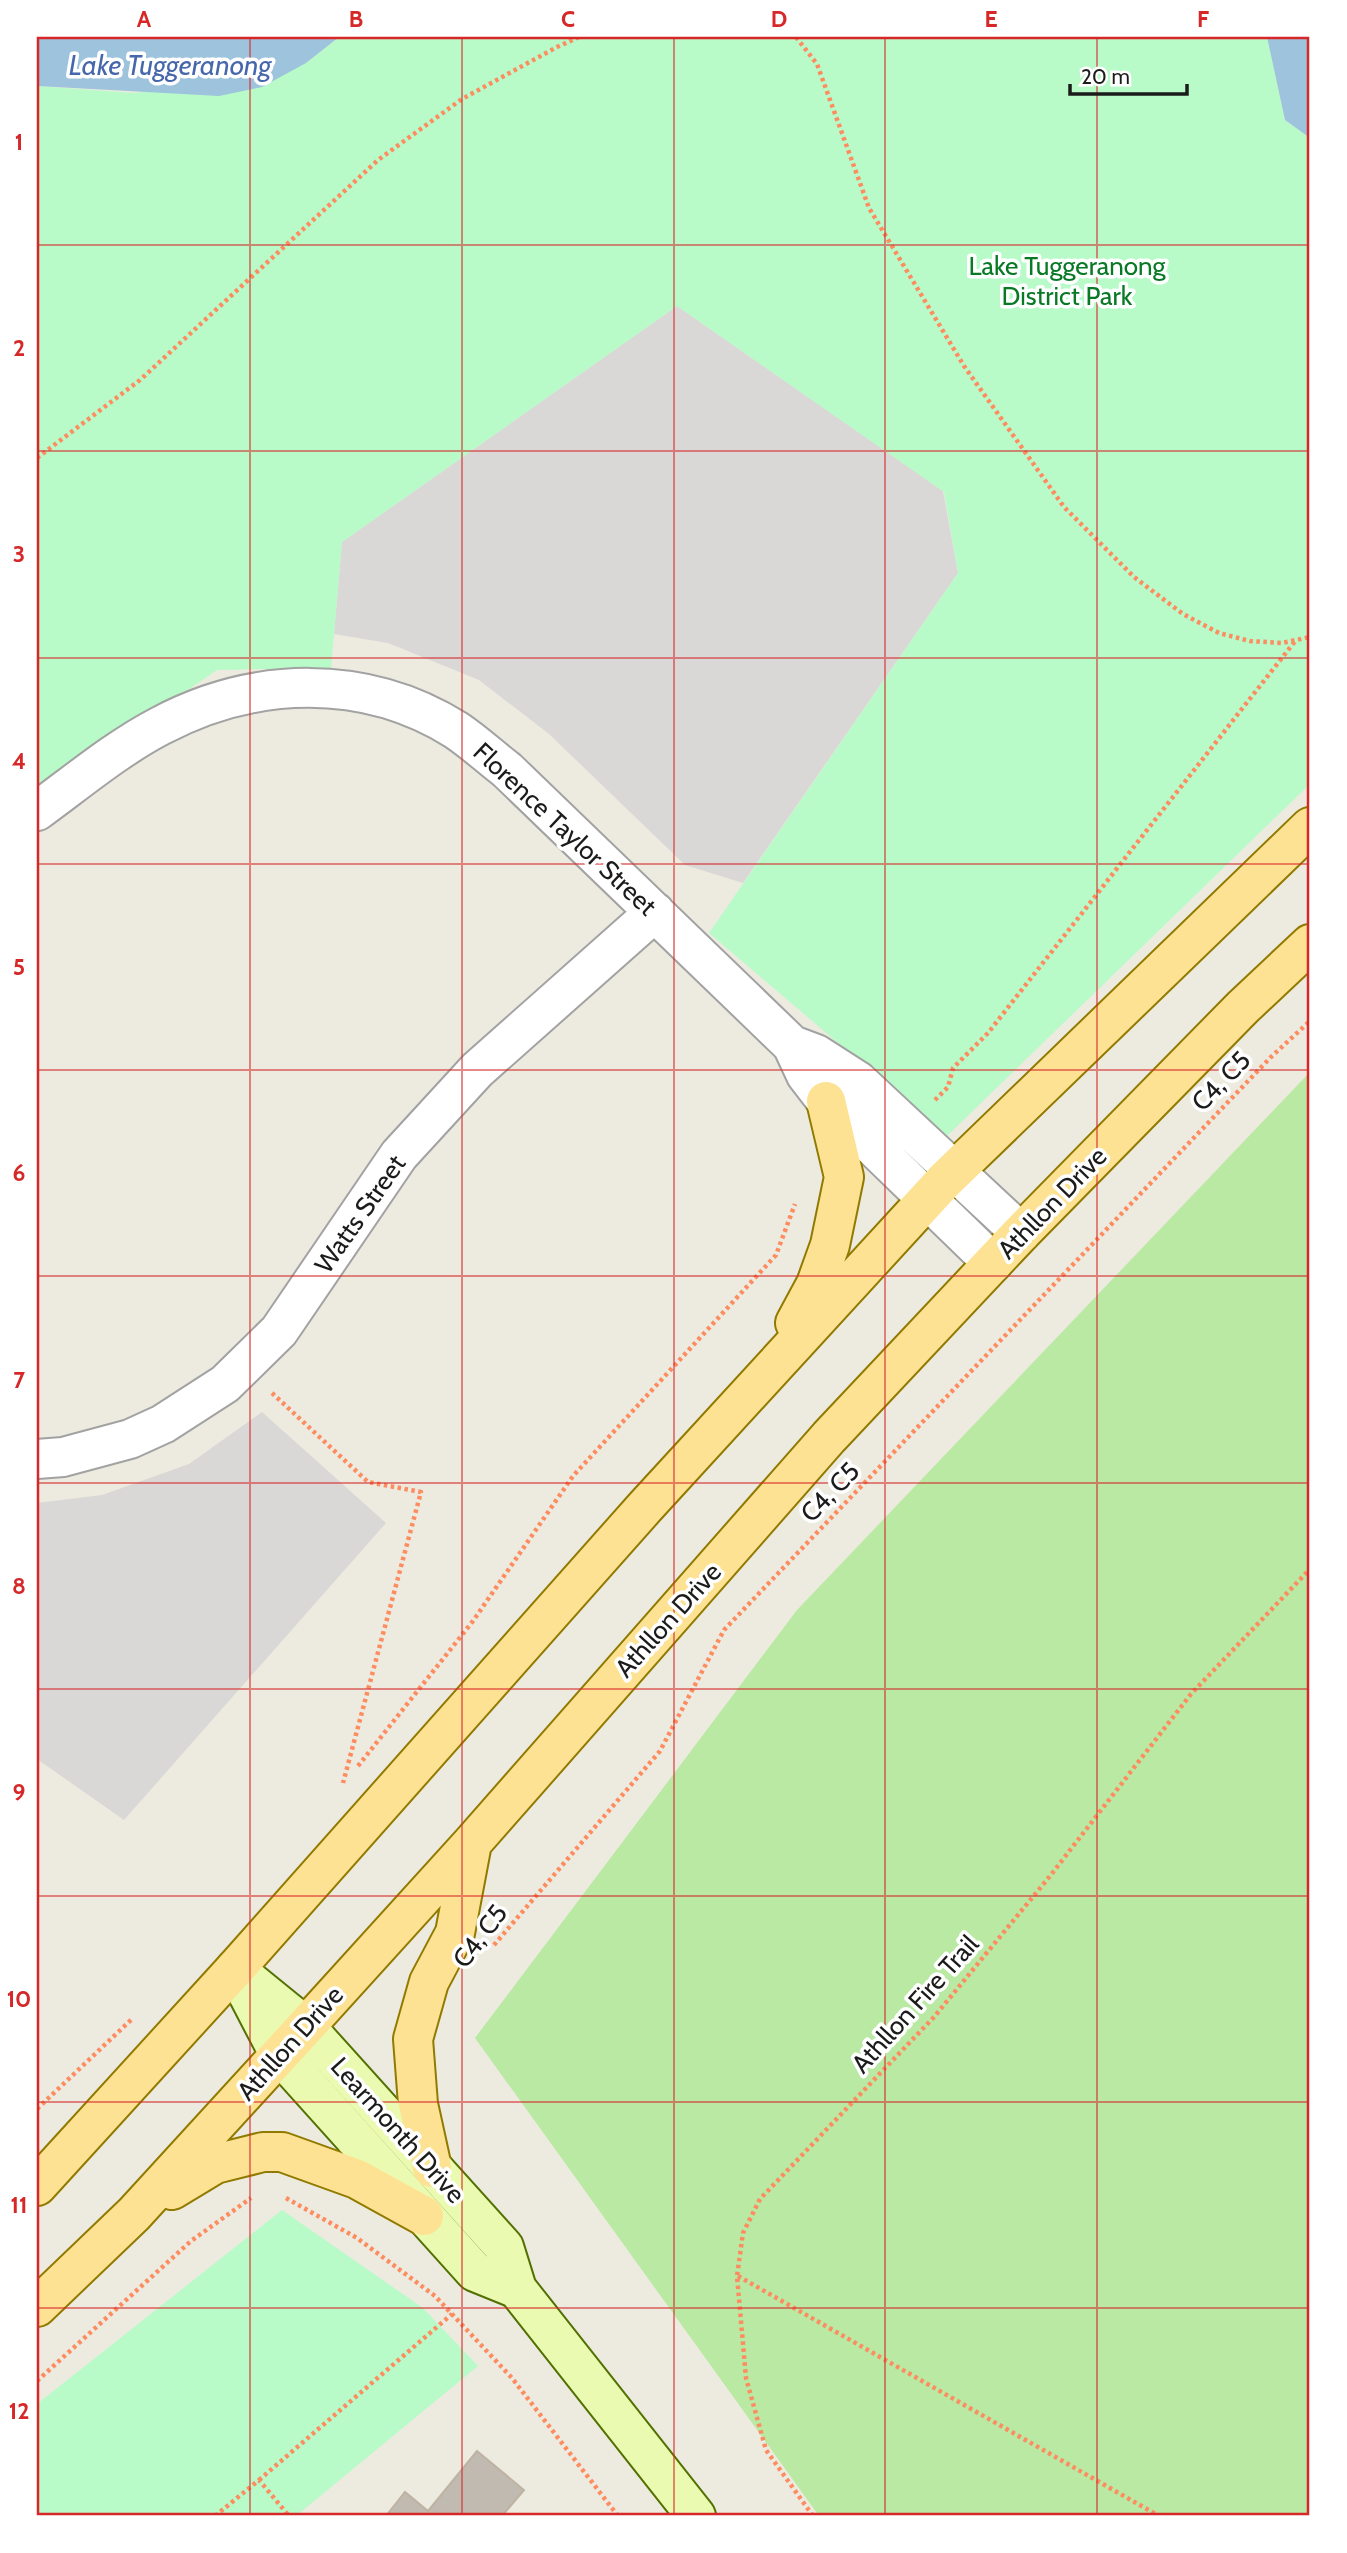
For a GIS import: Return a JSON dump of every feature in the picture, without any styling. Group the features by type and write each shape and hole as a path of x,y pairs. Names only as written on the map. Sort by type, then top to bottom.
{"main road":[{"path":"37,2186 235,1969 645,1507 954,1170 1310,827"},
{"name":"Athllon Drive","path":"37,2307 134,2214 472,1843 829,1437 1021,1233 1244,1007 1310,944"},
{"path":"769,1371 821,1271 830,1245 844,1177 826,1101"},
{"path":"432,2168 418,2104 413,2039 429,1982 455,1933 472,1843"},
{"path":"134,2214 215,2164 264,2152 282,2152 357,2179 424,2216"}],"street":[{"name":"Florence Taylor Street","path":"37,811 129,744 162,725 231,698 254,693 335,687 399,702 457,731 507,770 792,1045 806,1075 826,1101 993,1263"},
{"name":"Watts Street","path":"37,1459 63,1457 130,1439 173,1418 225,1384 279,1331 399,1155 477,1070 654,912"},
{"name":"Florence Taylor Street","path":"792,1045 816,1054 858,1080 1021,1233"},
{"name":"Learmonth Drive","path":"235,1969 305,2026 503,2247 517,2289 696,2516"},
{"name":"Learmonth Drive","path":"235,1969 279,2054 475,2272 517,2289"}],"path":[{"path":"37,458 140,380 378,160 462,99 579,37"},
{"path":"796,37 817,64 869,208 964,366 1064,507 1134,577 1183,614 1219,633 1250,642 1282,643 1310,637"},
{"path":"909,1128 948,1087 953,1068 988,1033 1296,640"},
{"name":"C4, C5","path":"490,1950 660,1751 724,1630 1261,1068 1310,1021"},
{"path":"357,1768 473,1621 573,1476 776,1255 799,1192 842,1185"},
{"path":"243,1366 368,1482 421,1492 343,1783"},
{"name":"Athllon Fire Trail","path":"813,2516 766,2450 746,2378 737,2276 743,2233 760,2199 934,2017 1050,1876 1191,1693 1310,1569"},
{"path":"334,1793 350,1775"},
{"path":"37,2109 135,2016"},
{"path":"278,2193 357,2238 435,2296 512,2378 618,2516"},
{"path":"37,2381 191,2241 256,2195"},
{"path":"737,2276 1160,2516"},
{"path":"215,2516 452,2314"},
{"path":"259,2480 289,2516"}],"shaded area":[{"path":"677,306 943,491 958,573 743,883 685,865 549,734 479,680 388,643 334,634 342,542"},
{"path":"262,1412 386,1523 124,1820 37,1759 37,1503 102,1495 189,1464"}],"green space":[{"name":"Lake Tuggeranong District Park","path":"339,37 1267,37 1285,120 1310,138 1310,784 947,1136 709,933 958,573 944,492 677,306 342,542 331,668 217,670 37,794 37,86 135,93 306,63"},
{"path":"1310,1072 1310,2516 819,2516 475,2038 797,1610"},
{"path":"282,2210 423,2308 478,2366 296,2516 37,2516 37,2404"}],"water":[{"name":"Lake Tuggeranong","path":"37,37 339,37 306,63 262,87 219,96 37,86"},
{"path":"1267,37 1310,37 1310,138 1285,120"}],"building":[{"path":"477,2451 524,2490 502,2516 386,2516 405,2492 428,2511"}]}
